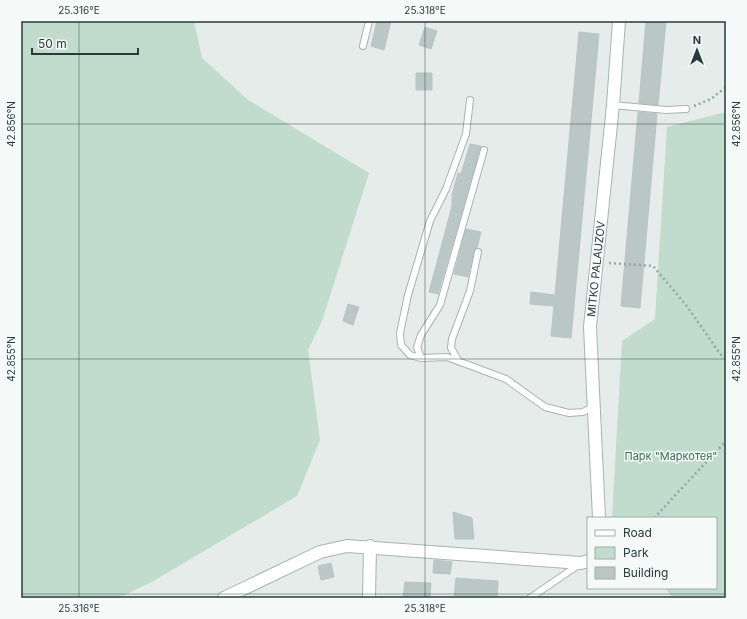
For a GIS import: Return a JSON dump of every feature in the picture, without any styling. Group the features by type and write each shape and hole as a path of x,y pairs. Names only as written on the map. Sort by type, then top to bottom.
{"street":[{"name":"MITKO PALAUZOV","path":"600,517 590,327 613,105 619,21"},
{"path":"224,598 320,552 347,546 370,546 585,562"},
{"path":"369,598 370,546"}],"lane":[{"path":"363,46 369,21"},
{"path":"470,100 466,134 446,189 430,221 408,295 402,325 401,345 410,355 421,358 447,357 458,360 506,380 545,407 569,413 583,412 594,407"},
{"path":"613,105 666,110 686,109"},
{"path":"421,358 417,347 421,335 440,304 484,150"},
{"path":"458,360 451,348 452,339 470,291 478,252"},
{"path":"530,598 585,562"}],"path":[{"path":"686,109 710,99 726,87"},
{"path":"597,262 653,266 686,305 721,355 726,358"},
{"path":"655,517 726,441"}],"green space":[{"path":"21,21 194,21 202,58 248,100 369,173 322,321 308,350 320,440 297,496 150,583 118,598 21,598"},
{"name":"Парк \"Маркотея\"","path":"726,112 726,598 673,598 666,589 717,589 717,517 612,517 622,341 655,319 667,127"}],"building":[{"path":"377,21 391,21 384,50 371,46"},
{"path":"646,21 666,21 658,105 639,103"},
{"path":"425,27 437,31 431,49 419,45"},
{"path":"579,32 599,34 571,338 551,336 554,306 530,304 531,292 555,295"},
{"path":"416,73 432,73 432,90 416,90"},
{"path":"638,112 657,114 640,308 621,306"},
{"path":"470,144 481,146 438,294 429,292 452,206 452,195 458,173 461,174"},
{"path":"466,229 481,232 477,248 474,251 468,277 454,274"},
{"path":"348,304 359,307 353,325 343,321"},
{"path":"453,512 472,518 474,539 455,539"},
{"path":"434,560 452,562 450,574 433,573"},
{"path":"331,563 334,577 321,580 318,566"},
{"path":"456,578 498,581 497,598 454,598"},
{"path":"405,582 431,583 430,598 403,598"}]}
